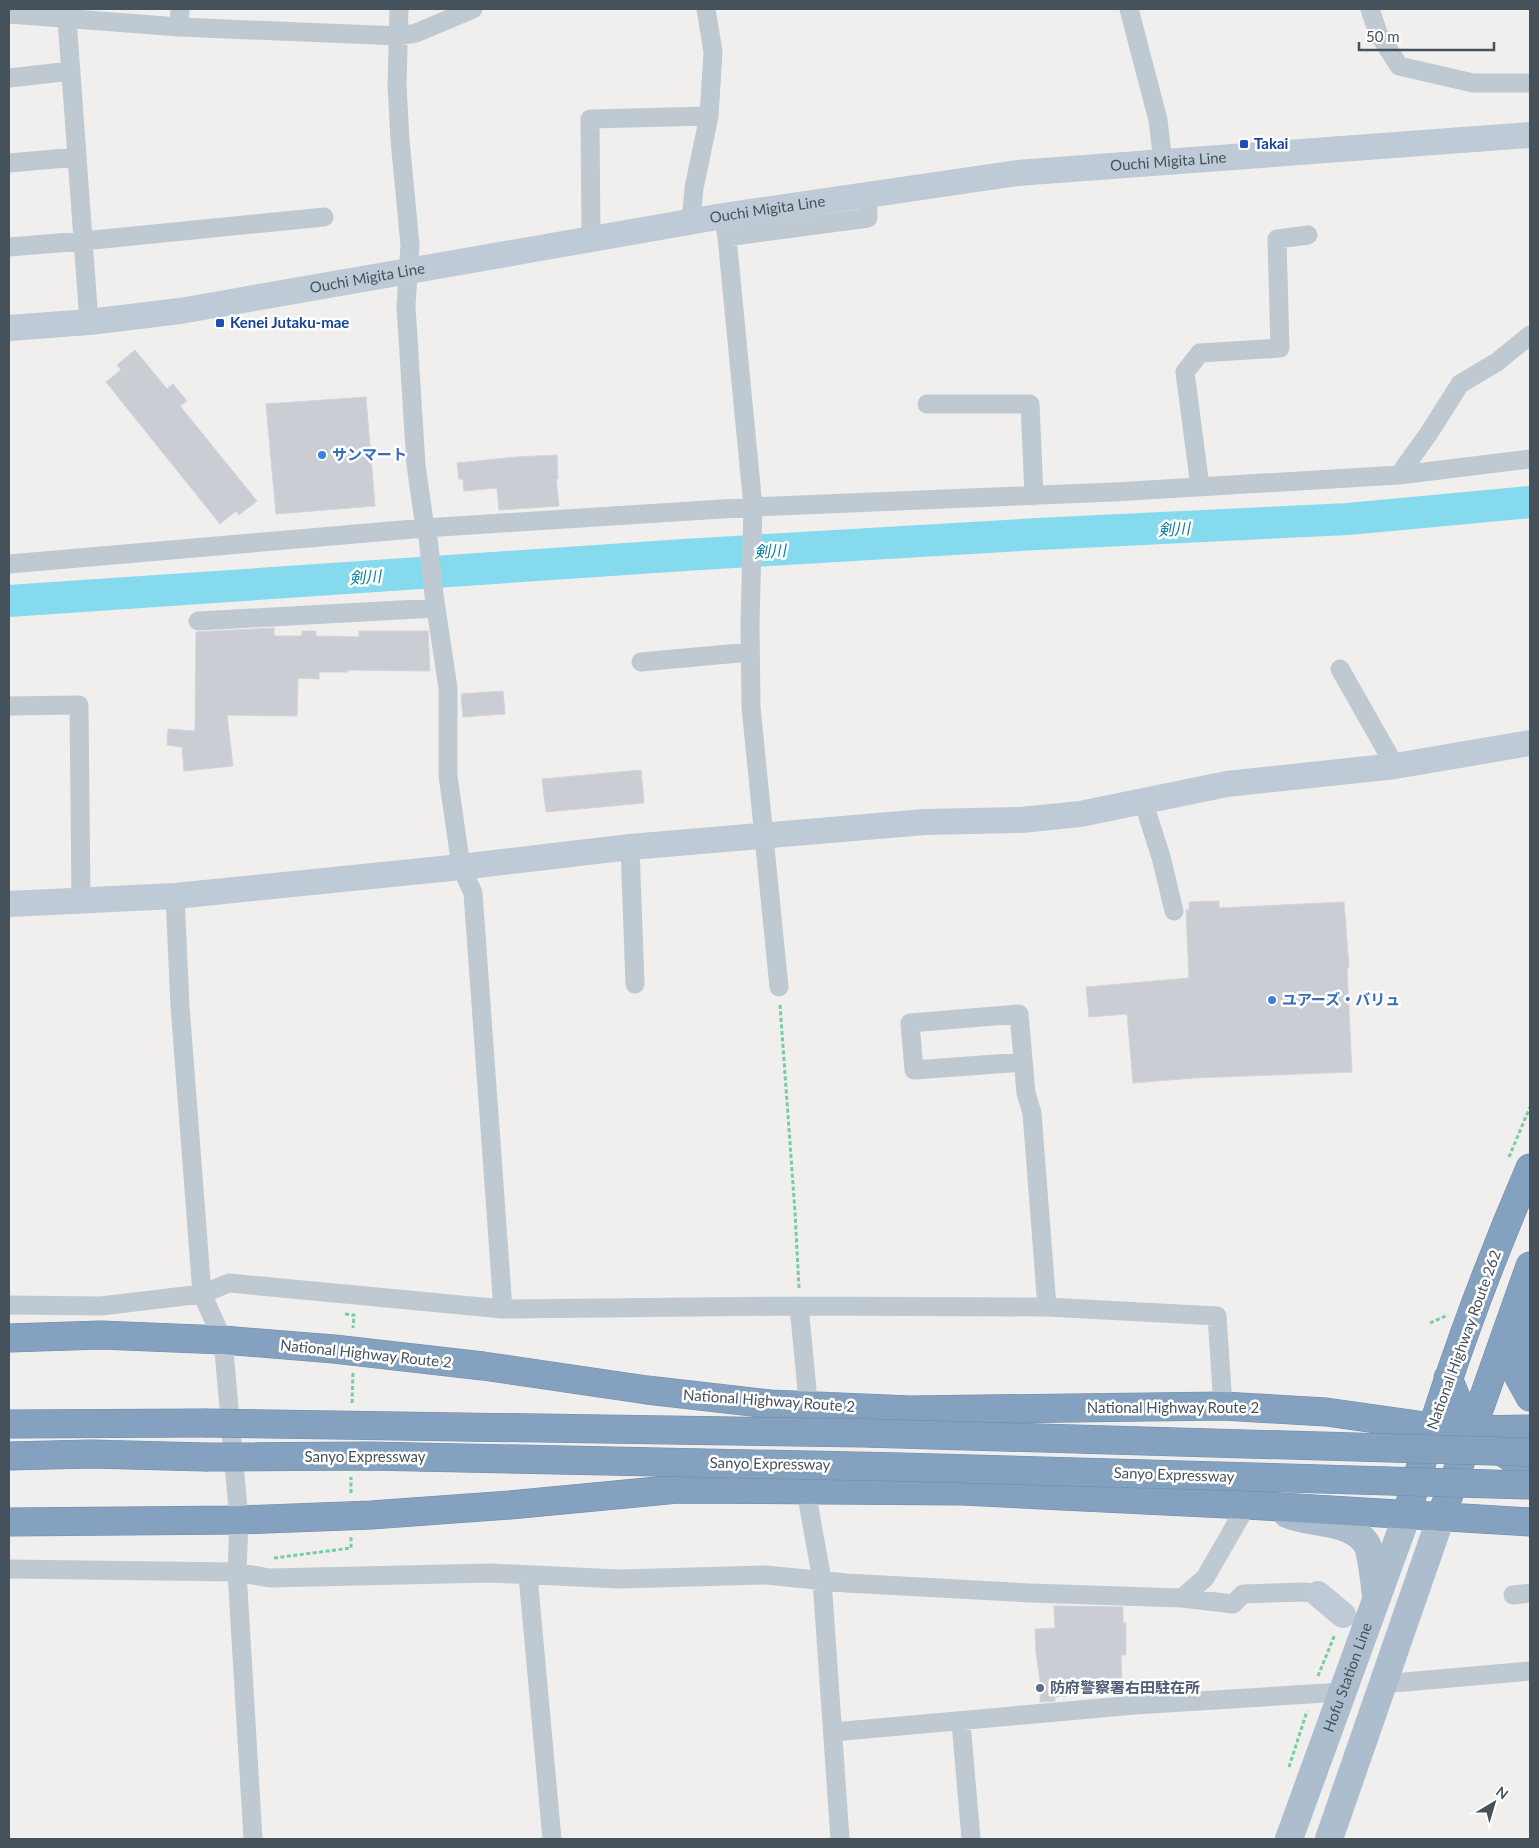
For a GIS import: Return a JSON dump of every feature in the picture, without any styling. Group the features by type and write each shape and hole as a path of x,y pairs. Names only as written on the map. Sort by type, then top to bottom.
{"highway":[{"name":"National Highway Route 262","path":"1407,1514 1448,1378 1530,1168"},
{"path":"1530,1267 1529,1298 1519,1342 1519,1377 1530,1397"},
{"path":"1441,1518 1475,1429 1530,1267"},
{"name":"National Highway Route 2","path":"9,1338 101,1335 223,1340 334,1349 483,1366 646,1390 770,1404 910,1410 1223,1406 1326,1412 1432,1427 1530,1429"},
{"path":"1448,1378 1464,1415 1475,1429 1490,1443 1530,1469"},
{"path":"9,1424 204,1423 864,1433 1530,1452"},
{"name":"Sanyo Expressway","path":"9,1456 91,1454 205,1457 369,1456 891,1467 1530,1485"},
{"path":"9,1522 239,1520 371,1515 510,1505 678,1489 963,1491 1530,1522"}],"main road":[{"name":"Ouchi Migita Line","path":"9,328 89,322 180,311 690,221 725,226 867,194 1017,173 1530,134"},
{"path":"9,904 175,896 461,867 630,847 925,822 1021,820 1080,814 1227,784 1396,766 1530,743"},
{"path":"1260,1506 1298,1519 1347,1528 1367,1544 1362,1611 1318,1594"},
{"name":"Hofu Station Line","path":"1289,1839 1342,1692 1362,1611 1407,1514"},
{"path":"1329,1839 1441,1518"}],"street":[{"path":"399,9 397,85 410,245 406,306 416,465 448,688 448,776 461,867 473,893 502,1309"},
{"path":"9,14 67,18 180,18 399,36 416,33 473,9"},
{"path":"690,221 694,188 709,116 713,52 706,9"},
{"path":"1129,9 1158,120 1163,162"},
{"path":"1370,9 1378,33 1398,66 1473,83 1530,83"},
{"path":"67,18 89,322"},
{"path":"9,78 71,71"},
{"path":"591,238 590,119 709,116"},
{"path":"9,164 77,157"},
{"path":"9,246 83,241 324,217"},
{"path":"725,226 753,507 750,624 751,707 779,987"},
{"path":"1200,487 1185,372 1200,353 1280,348 1277,239 1308,235"},
{"path":"1399,475 1430,433 1460,384 1497,362 1530,335"},
{"path":"927,404 1030,404 1034,496"},
{"path":"9,564 753,507 1034,496 1399,475 1530,460"},
{"path":"198,621 435,602"},
{"path":"641,662 750,652"},
{"path":"1340,669 1396,766"},
{"path":"9,706 79,705 81,900"},
{"path":"1143,801 1161,857 1174,912"},
{"path":"630,847 635,984"},
{"path":"175,896 180,1006 202,1294 223,1340 239,1520 236,1572 253,1839"},
{"path":"1022,1062 914,1070 910,1023 1019,1014 1026,1093 1032,1113 1047,1307"},
{"path":"9,1305 101,1306 202,1294 229,1283 502,1309 799,1306 1047,1307 1217,1316 1223,1406"},
{"path":"799,1306 808,1390"},
{"path":"808,1502 822,1580 840,1839"},
{"path":"1182,1598 1205,1578 1260,1506"},
{"path":"9,1569 236,1572 269,1578 491,1573 619,1579 766,1575 1030,1593 1182,1598 1232,1604 1243,1594 1304,1592 1318,1594"},
{"path":"528,1576 552,1839"},
{"path":"1382,1684 1530,1671"},
{"path":"833,1732 1135,1706 1342,1692"},
{"path":"961,1722 971,1839"}],"path":[{"path":"779,987 795,1212 799,1306"},
{"path":"269,1578 270,1559 350,1548 351,1533"},
{"path":"1287,1775 1319,1674 1362,1611"}],"building":[{"path":"135,350 167,389 173,384 187,401 180,406 257,501 239,515 236,511 220,524 106,382 121,370 117,365"},
{"path":"366,397 375,506 276,514 266,404"},
{"path":"557,455 558,479 556,479 559,506 499,510 497,488 464,491 463,479 459,479 457,463"},
{"path":"274,628 274,636 302,636 302,631 316,631 316,636 359,637 359,631 428,631 430,671 348,670 348,672 319,672 319,679 298,678 297,716 227,715 233,766 184,771 182,747 167,745 168,729 195,731 196,632"},
{"path":"503,691 505,714 463,717 461,694"},
{"path":"641,770 644,803 546,812 542,779"},
{"path":"1219,901 1219,908 1344,902 1349,968 1347,968 1352,1072 1194,1078 1133,1083 1127,1014 1089,1017 1086,987 1189,978 1186,910 1189,910 1189,902"},
{"path":"1054,1606 1123,1607 1123,1623 1126,1623 1126,1655 1121,1655 1122,1684 1070,1685 1070,1690 1067,1691 1068,1696 1055,1697 1055,1701 1040,1702 1040,1695 1042,1695 1036,1653 1035,1629 1055,1628"}],"waterway":[{"name":"剣川","path":"9,601 684,555 1038,534 1348,519 1530,502"}],"place":[{"name":"Takai","path":"1244,144"},
{"name":"Kenei Jutaku-mae","path":"220,323"},
{"name":"サンマート","path":"322,455"},
{"name":"ユアーズ・バリュ","path":"1272,1000"},
{"name":"防府警察署右田駐在所","path":"1040,1688"}]}
